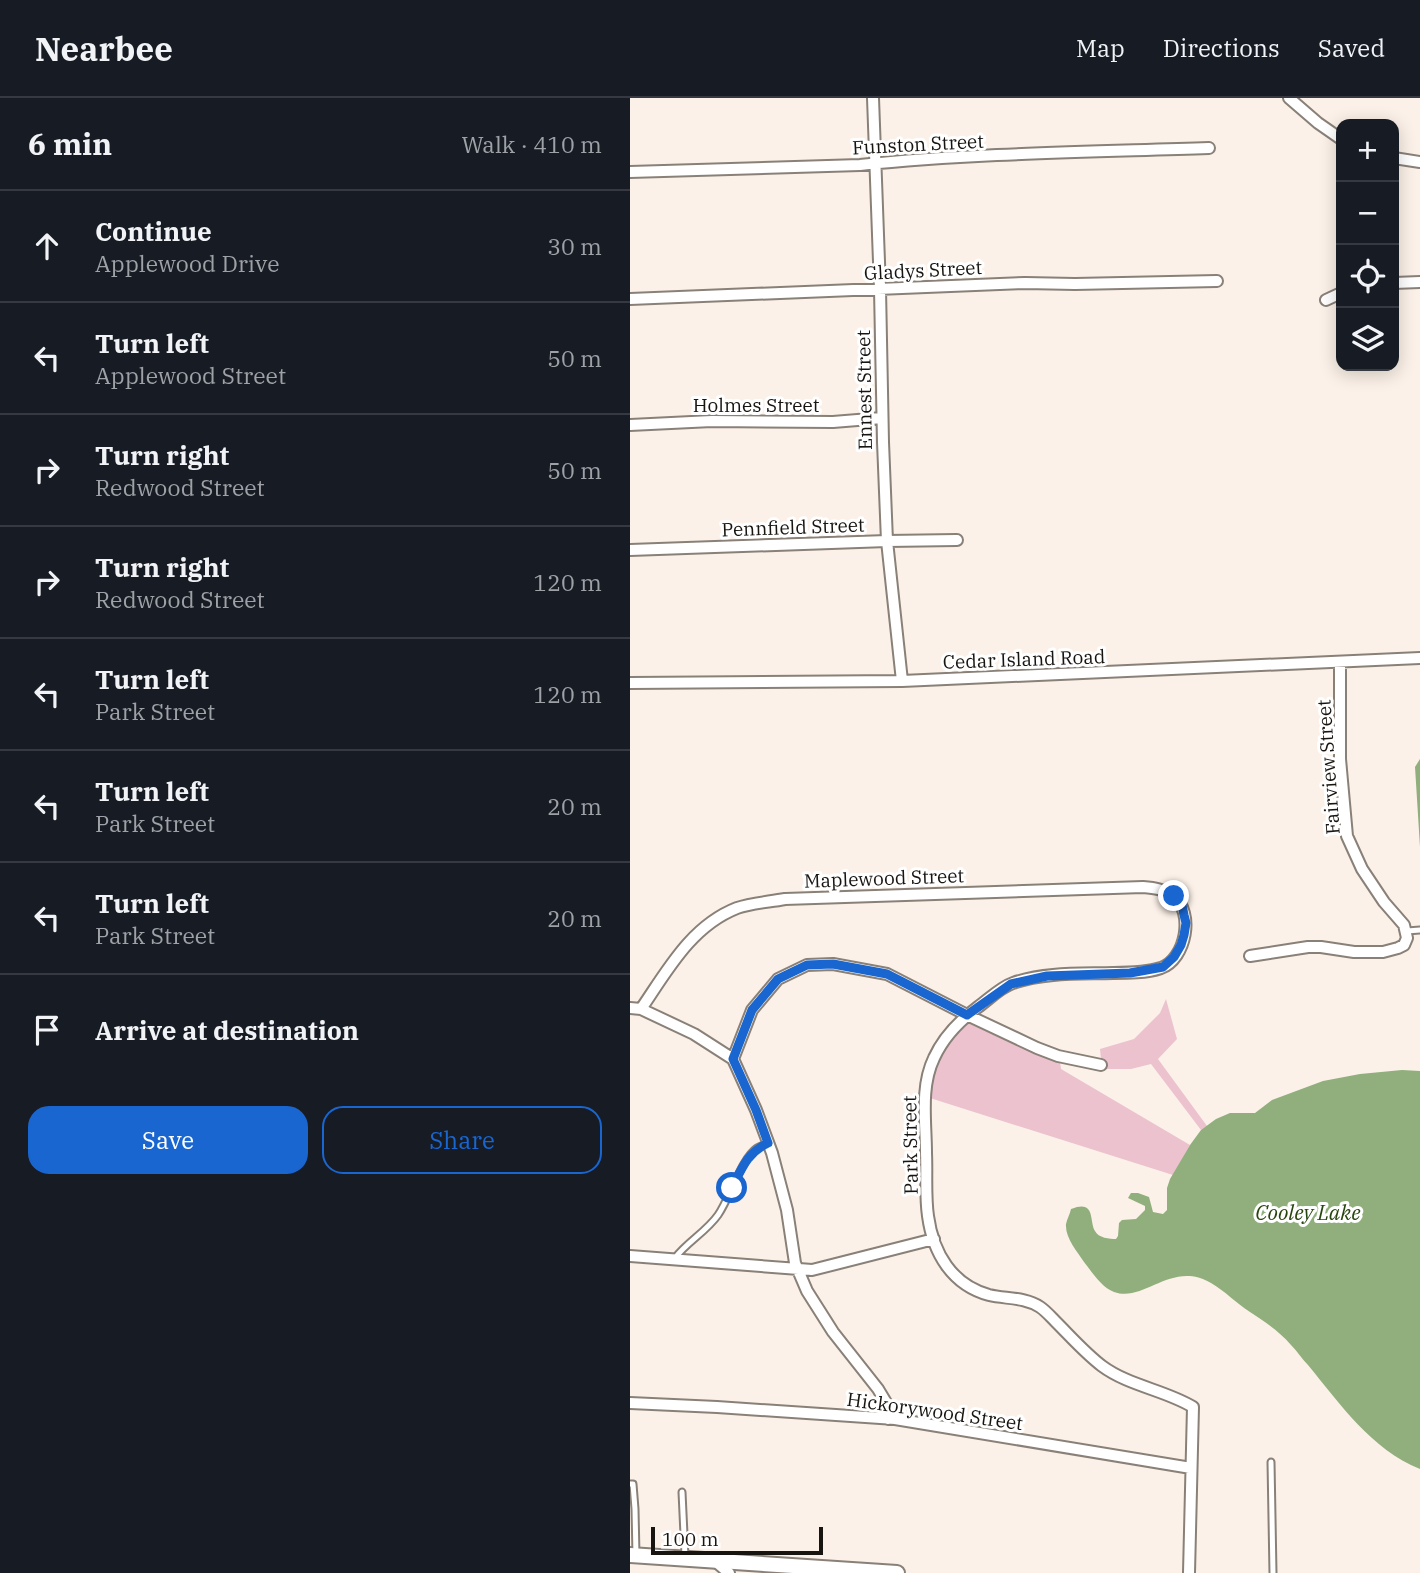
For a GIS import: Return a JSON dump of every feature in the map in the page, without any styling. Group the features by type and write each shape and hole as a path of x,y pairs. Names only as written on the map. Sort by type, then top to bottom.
{"street":[{"name":"Ennest Street","path":"873,98 887,541 902,681"},
{"path":"1289,98 1336,135"},
{"name":"Funston Street","path":"630,172 876,164 1080,152 1209,148"},
{"path":"1399,159 1420,162"},
{"name":"Gladys Street","path":"630,299 1025,283 1217,281"},
{"path":"1399,283 1420,282"},
{"path":"1326,300 1336,295"},
{"name":"Holmes Street","path":"630,425 712,421 833,422 882,418"},
{"name":"Pennfield Street","path":"630,550 957,540"},
{"name":"Cedar Island Road","path":"630,684 902,681 1420,658"},
{"name":"Fairview Street","path":"1340,662 1340,758 1347,836 1362,869 1384,902 1404,925 1407,935"},
{"name":"Maplewood Street","path":"636,1009 678,955 706,925 738,908 785,899 1143,887 1158,888 1174,896"},
{"name":"Park Street","path":"1174,896 1182,905 1186,923 1181,945 1174,957 1163,967 1130,973 1047,976 1011,984 959,1021 934,1059 925,1093 928,1216 934,1239 948,1269 963,1284 989,1295 1022,1300 1040,1307 1103,1367 1138,1384 1180,1399 1193,1408 1191,1468"},
{"path":"1250,956 1308,947 1383,952 1404,945 1407,935"},
{"path":"733,1059 752,1010 778,979 807,965 833,964 887,974 1026,1043 1058,1056 1101,1065"},
{"path":"636,1009 694,1034 733,1059 768,1143 787,1210 797,1268 807,1291 832,1332 878,1389 887,1404 888,1419"},
{"path":"630,1256 811,1269 934,1239"},
{"name":"Hickorywood Street","path":"630,1403 888,1419 1191,1468"},
{"path":"1189,1573 1191,1468"},
{"path":"633,1555 897,1573"},
{"path":"715,1561 729,1573"}],"lane":[{"path":"1407,935 1420,930"},
{"path":"675,1258 718,1214 747,1160 756,1149 768,1143"},
{"path":"1271,1462 1273,1573"},
{"path":"631,1484 635,1509 633,1555"},
{"path":"682,1492 685,1559"}],"shaded area":[{"path":"1166,999 1177,1039 1158,1059 1207,1126 1201,1130 1151,1064 1131,1069 1102,1069 1100,1049 1134,1039 1160,1013"},
{"path":"970,1020 1060,1062 1061,1069 1190,1145 1173,1175 930,1098 942,1055"}],"water":[{"path":"1420,759 1420,847 1415,767"},
{"name":"Cooley Lake","path":"1402,1070 1420,1071 1420,1469 1386,1450 1372,1438 1286,1340 1216,1286 1197,1277 1183,1276 1137,1292 1114,1292 1101,1283 1090,1270 1072,1244 1066,1229 1071,1209 1084,1207 1090,1212 1093,1227 1099,1235 1116,1239 1122,1220 1136,1219 1145,1210 1145,1206 1128,1198 1131,1193 1149,1197 1153,1212 1163,1214 1167,1210 1167,1188 1170,1179 1201,1130 1216,1119 1230,1113 1255,1113 1272,1100 1323,1081"}],"route":[{"path":"732,1188 747,1160 756,1149 768,1143 733,1059 752,1010 778,979 807,965 833,964 887,974 967,1015 1011,984 1047,976 1130,973 1163,967 1174,957 1181,945 1186,923 1182,905 1174,896"}]}
